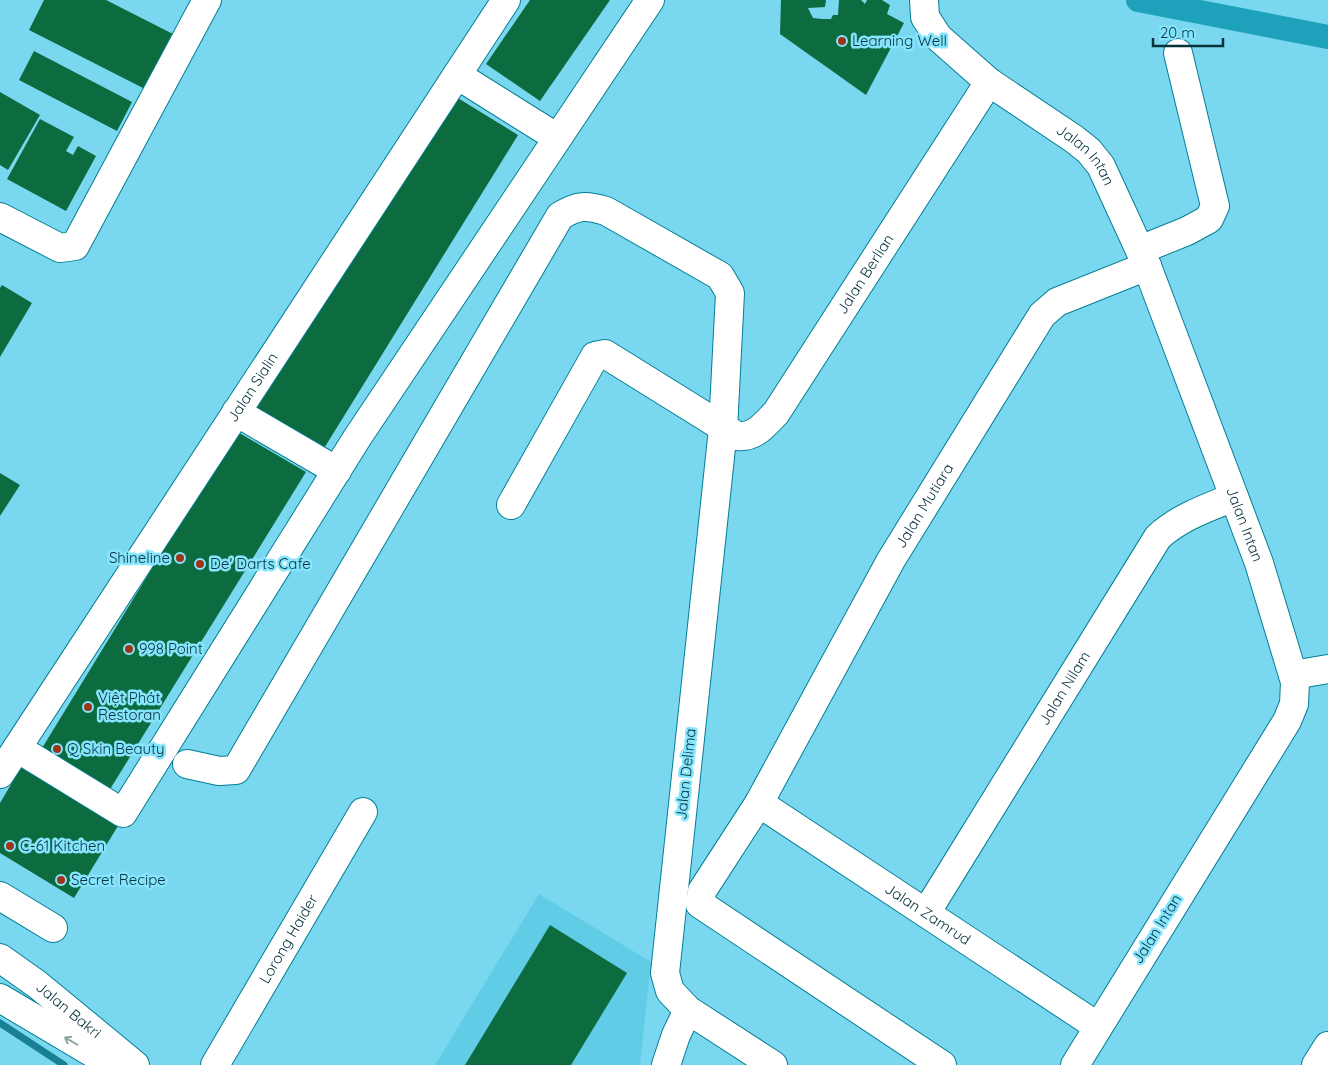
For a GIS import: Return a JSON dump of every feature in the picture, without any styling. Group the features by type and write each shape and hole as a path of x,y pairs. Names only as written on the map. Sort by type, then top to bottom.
{"street":[{"path":"0,217 60,248 75,246 207,0"},
{"name":"Jalan Sialin","path":"0,774 506,0"},
{"path":"17,748 123,813 337,471 556,137 650,0"},
{"name":"Jalan Intan","path":"924,0 925,16 930,27 938,37 989,82 1089,151 1101,166 1144,258 1259,563 1295,682 1294,704 1287,721 1097,1026 1075,1065"},
{"name":"Jalan Mutiara","path":"942,1065 700,904 702,891 759,803 891,560 1042,314 1057,302 1144,258 1209,219 1215,206 1178,52"},
{"path":"457,75 556,137"},
{"name":"Jalan Berlian","path":"723,430 737,436 746,437 760,430 776,413 989,82"},
{"name":"Jalan Delima","path":"187,764 219,771 236,770 560,216 571,209 586,206 606,211 720,276 730,293 723,430 666,973 670,991 688,1010 773,1065"},
{"path":"512,505 595,356 600,353 605,354 723,430"},
{"path":"236,412 337,471"},
{"name":"Jalan Nilam","path":"926,913 1158,537 1170,526 1191,514 1234,497"},
{"path":"1293,675 1328,669"},
{"name":"Jalan Zamrud","path":"759,803 1097,1026"},
{"name":"Lorong Haider","path":"214,1065 363,812"},
{"path":"0,896 53,928"},
{"path":"0,951 26,977"},
{"name":"Jalan Bakri","path":"0,958 135,1065"},
{"name":"Jalan Bakri","path":"5,998 113,1065"},
{"path":"666,1065 676,1035 688,1010"},
{"path":"1316,1065 1328,1046"}],"shaded area":[{"path":"539,894 651,962 640,1065 435,1065"}],"building":[{"path":"44,0 106,0 173,34 145,89 29,30"},
{"path":"530,0 610,0 540,101 486,64"},
{"name":"Learning Well","path":"781,0 826,0 825,7 808,8 813,18 822,19 831,19 833,15 838,15 839,0 861,0 865,4 867,0 882,0 890,5 887,14 904,23 866,95 780,34"},
{"path":"34,51 132,102 117,131 19,80"},
{"path":"0,92 40,115 8,170 0,165"},
{"path":"448,92 518,135 318,458 249,415"},
{"path":"40,119 74,137 66,151 73,155 78,146 96,156 66,211 7,179"},
{"path":"2,285 32,303 0,357 0,288"},
{"path":"236,431 306,472 104,799 36,758"},
{"path":"0,473 20,485 0,516"},
{"path":"25,761 121,821 74,898 0,853 0,803"},
{"path":"550,925 627,973 571,1065 465,1065"}],"waterway":[{"path":"1138,0 1328,37"},
{"path":"0,1023 64,1065"}],"place":[{"name":"Learning Well","path":"842,41"},
{"name":"Shineline","path":"180,558"},
{"name":"De' Darts Cafe","path":"200,564"},
{"name":"998 Point","path":"129,649"},
{"name":"Việt Phát Restoran","path":"88,707"},
{"name":"Q Skin Beauty","path":"57,749"},
{"name":"C-61 Kitchen","path":"10,846"},
{"name":"Secret Recipe","path":"61,880"}]}
